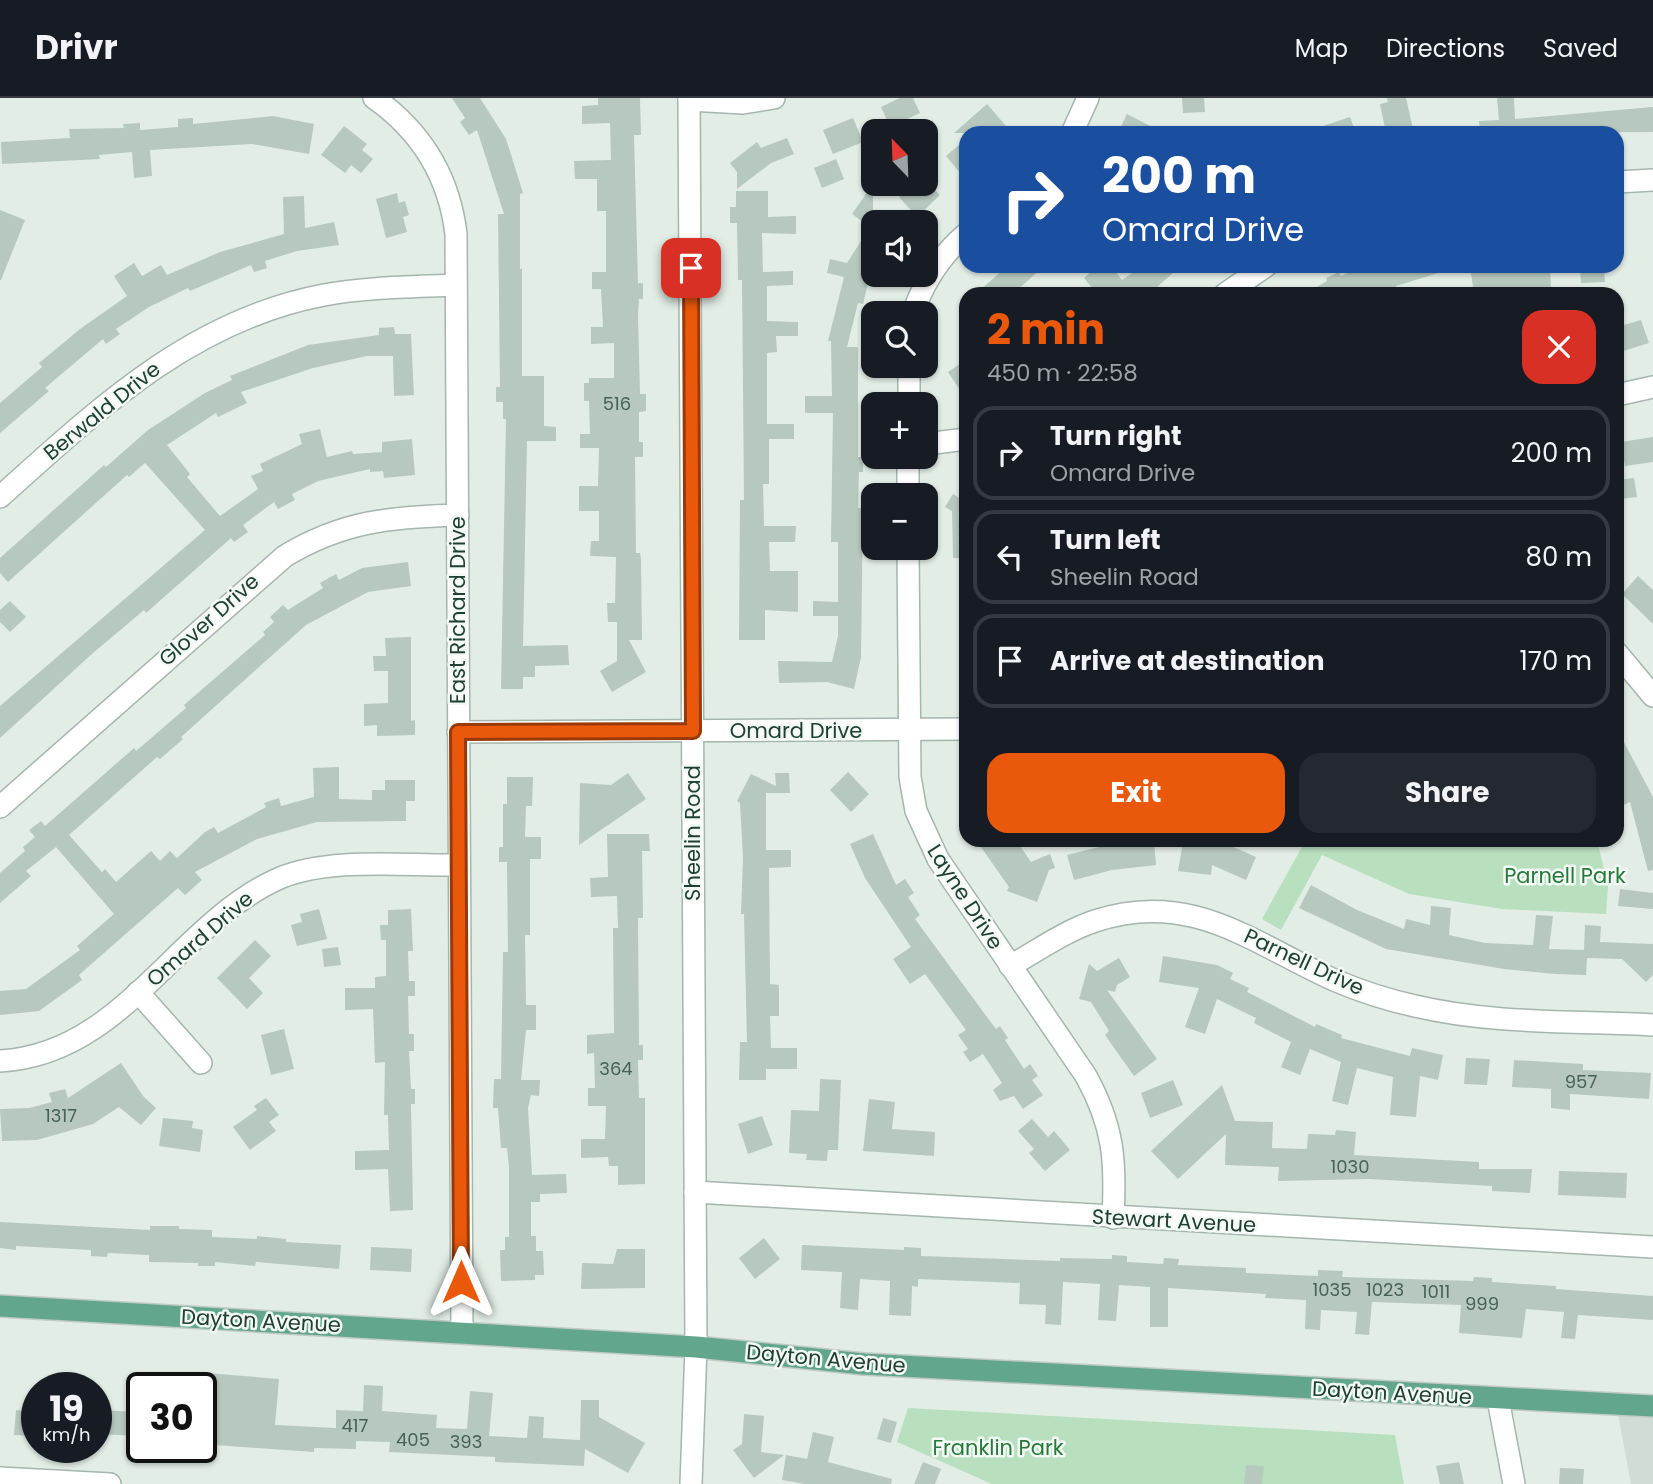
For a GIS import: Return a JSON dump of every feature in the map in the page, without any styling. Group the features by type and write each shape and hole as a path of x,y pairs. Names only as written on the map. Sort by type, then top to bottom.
{"main road":[{"name":"Dayton Avenue","path":"0,1307 696,1347 864,1364 1653,1406"}],"street":[{"name":"East Richard Drive","path":"374,98 419,138 446,187 456,234 462,1333"},
{"path":"689,99 743,103 774,98"},
{"path":"1075,126 1088,98"},
{"name":"Sheelin Road","path":"689,99 696,1347 691,1484"},
{"path":"1624,182 1653,180"},
{"path":"919,301 933,270 959,242"},
{"path":"1235,287 1256,273"},
{"name":"Berwald Drive","path":"0,498 123,389 188,345 219,329 253,315 323,295 374,288 456,285"},
{"path":"1624,393 1653,387"},
{"path":"938,442 959,440"},
{"name":"Glover Drive","path":"0,807 285,556 322,536 379,519 457,515"},
{"name":"Layne Drive","path":"908,560 911,788 923,833 1086,1076 1102,1106 1115,1157 1113,1218"},
{"path":"1624,661 1653,696"},
{"name":"Omard Drive","path":"458,732 959,729"},
{"name":"Omard Drive","path":"0,1061 35,1056 61,1048 96,1028 241,900 282,877 328,867 459,865"},
{"name":"Parnell Drive","path":"1010,966 1094,921 1133,912 1186,914 1243,932 1335,980 1414,1006 1474,1015 1653,1025"},
{"path":"138,992 201,1063"},
{"name":"Stewart Avenue","path":"695,1192 1653,1247"},
{"path":"1498,1399 1514,1484"},
{"path":"0,1478 110,1484"}],"shaded area":[{"path":"1616,1404 1653,1406 1653,1484 1631,1484"}],"green space":[{"name":"Parnell Park","path":"1302,847 1599,847 1608,886 1606,914 1502,909 1409,894 1322,855 1281,930 1262,919"},
{"name":"Franklin Park","path":"908,1408 1395,1435 1404,1484 992,1484 897,1442"}],"building":[{"path":"452,98 480,98 506,139 523,193 520,194 522,376 544,376 544,426 556,427 556,441 527,441 523,646 568,645 569,665 535,666 535,677 523,677 523,689 501,689 506,419 503,419 503,402 496,402 496,387 500,387 498,214 504,214 477,130 469,135 460,122 465,118"},
{"path":"598,98 640,98 641,135 634,135 638,283 643,283 643,299 639,299 638,315 640,394 646,394 646,411 639,412 639,442 643,442 643,457 635,457 636,553 640,553 641,559 642,640 629,640 646,672 612,692 600,671 617,661 617,622 608,622 607,603 615,603 616,557 590,556 591,541 599,541 599,511 579,511 579,486 598,486 599,448 580,448 580,434 590,434 589,401 584,401 584,383 589,383 589,378 614,378 614,343 591,344 591,327 603,327 601,289 592,289 592,272 606,272 606,211 597,211 597,179 575,179 574,161 611,160 610,123 582,124 582,106 598,105"},
{"path":"900,98 913,98 920,113 907,119 886,119 881,107"},
{"path":"1182,98 1204,98 1205,112 1183,113"},
{"path":"1387,98 1406,98 1412,126 1385,126 1380,104 1388,102"},
{"path":"1497,98 1514,98 1515,119 1653,107 1653,132 1624,132 1624,126 1479,126 1479,121 1499,120"},
{"path":"987,104 1006,126 962,126"},
{"path":"1127,114 1150,126 1121,126"},
{"path":"273,116 314,124 309,154 252,144 150,150 152,176 134,178 132,152 99,155 100,159 2,164 1,142 70,138 69,129 124,128 123,124 140,123 140,130 178,127 178,119 193,118 193,124"},
{"path":"1350,117 1353,126 1323,126"},
{"path":"853,118 861,143 833,154 823,130"},
{"path":"344,126 367,144 362,150 373,159 361,173 351,165 345,173 321,155"},
{"path":"787,138 794,154 771,163 737,189 737,172 730,163 757,142 761,148"},
{"path":"959,145 959,172 946,156"},
{"path":"836,159 844,179 822,188 814,168"},
{"path":"736,191 768,191 768,217 796,216 796,234 762,233 763,272 793,271 793,285 767,286 767,321 798,322 798,336 776,336 777,352 767,353 767,424 794,424 794,439 769,439 769,484 763,484 764,526 796,526 795,542 769,542 770,571 798,571 798,612 765,610 765,640 739,640 740,500 744,500 742,280 738,280 737,223 730,223 730,207 736,207"},
{"path":"397,193 399,203 405,201 409,215 403,217 407,232 386,238 376,199"},
{"path":"940,195 924,210 911,210 899,197"},
{"path":"304,196 305,228 334,222 339,245 297,251 265,261 267,268 254,272 251,265 190,291 188,288 149,307 116,329 120,334 106,344 103,339 45,388 49,391 0,433 0,403 42,367 39,363 80,329 127,296 114,276 134,263 142,276 161,265 167,275 220,252 284,234 283,197"},
{"path":"865,196 873,196 873,210 861,210 861,220 852,214"},
{"path":"0,210 25,220 1,280 0,280"},
{"path":"861,241 861,287 867,287 864,301 858,303 847,347 858,347 858,457 861,457 863,469 863,472 859,472 858,508 861,508 862,560 861,657 854,689 827,682 779,683 778,661 832,662 838,636 838,616 813,616 813,601 838,602 838,542 831,542 833,413 805,413 805,396 832,396 831,341 828,341 844,277 827,273 830,259 847,263"},
{"path":"999,273 1036,273 1021,287 984,287"},
{"path":"1090,273 1116,273 1122,280 1132,273 1173,273 1157,287 1091,287 1084,278"},
{"path":"1337,273 1341,276 1347,273 1438,273 1396,287 1317,287 1327,281 1326,278"},
{"path":"1471,273 1550,273 1551,287 1473,287"},
{"path":"1580,273 1604,273 1605,282 1581,283"},
{"path":"1641,320 1649,343 1624,351 1624,325"},
{"path":"394,327 395,334 411,334 414,395 394,396 393,356 367,356 313,368 241,392 247,403 218,417 216,413 167,445 190,474 187,477 220,516 258,489 251,476 263,471 260,464 302,444 299,434 320,429 327,457 352,451 353,454 382,452 382,442 412,439 415,475 384,478 383,471 370,472 370,469 318,481 292,494 295,500 278,509 274,502 243,525 248,532 234,542 231,538 146,613 144,610 0,738 0,706 205,530 145,463 129,477 127,475 8,582 0,573 0,558 104,465 106,467 148,430 205,393 232,380 230,376 308,345 379,335 379,328"},
{"path":"959,365 959,388 948,372"},
{"path":"1653,437 1653,462 1625,466 1624,442"},
{"path":"1634,478 1637,497 1624,498 1624,479"},
{"path":"953,494 959,498 959,558 953,558 952,511 945,507"},
{"path":"408,562 411,586 368,592 306,625 181,737 183,739 160,759 157,757 69,835 102,872 105,869 116,882 151,851 160,861 170,851 177,858 205,832 214,827 218,833 266,807 264,803 279,798 281,806 314,797 313,768 339,767 339,799 372,800 372,790 385,790 385,780 415,780 415,801 406,801 406,821 317,822 257,839 195,872 202,880 185,895 178,888 79,975 82,980 39,1011 0,1015 0,991 26,989 80,950 77,946 114,914 56,847 26,871 31,876 0,903 0,873 25,851 23,847 35,837 29,830 41,821 45,826 134,748 136,751 186,708 184,705 265,635 263,632 274,622 270,617 283,605 288,610 323,588 320,583 336,574 339,580 362,568"},
{"path":"1638,576 1653,590 1653,624 1624,596 1624,592"},
{"path":"10,601 26,617 10,632 0,622 0,610"},
{"path":"411,637 411,721 415,720 415,735 377,736 377,725 364,726 364,704 388,703 388,671 374,671 373,656 386,656 385,638"},
{"path":"1624,742 1653,797 1653,870 1648,871 1630,802 1624,805"},
{"path":"848,772 869,794 851,812 830,790"},
{"path":"628,773 646,799 579,845 580,783 611,785"},
{"path":"775,773 789,773 790,793 766,793 766,850 791,850 791,867 769,868 770,984 779,985 779,1016 770,1016 771,1048 797,1048 797,1069 766,1069 766,1080 739,1080 740,1042 747,1042 744,914 741,914 743,858 740,803 737,801 751,774 776,786"},
{"path":"507,777 533,777 532,806 526,806 525,837 541,837 541,859 530,859 530,935 525,935 526,1005 536,1005 536,1030 526,1030 521,1080 540,1080 539,1096 531,1095 528,1108 532,1175 566,1174 567,1193 540,1194 540,1202 531,1202 531,1236 536,1236 536,1251 543,1251 544,1275 535,1275 535,1280 501,1281 500,1250 505,1250 505,1237 509,1237 509,1167 507,1148 501,1148 498,1108 493,1108 494,1079 501,1079 503,952 508,952 507,862 499,862 499,847 503,847 503,804 507,804"},
{"path":"607,834 649,834 650,851 642,851 643,918 638,918 639,1045 643,1045 643,1060 638,1060 639,1098 645,1098 645,1184 618,1185 618,1166 609,1166 608,1157 581,1158 581,1139 605,1139 606,1106 588,1106 588,1088 595,1088 594,1053 587,1054 587,1035 614,1033 613,928 618,928 617,896 591,897 590,878 608,877"},
{"path":"873,834 896,885 905,879 914,893 908,897 920,915 915,919 996,1029 1000,1026 1008,1038 1005,1040 1024,1069 1030,1064 1038,1076 1032,1080 1043,1095 1023,1109 1014,1096 1000,1101 993,1090 1002,1083 983,1054 970,1062 963,1052 968,1049 958,1035 966,1030 925,974 910,984 893,959 911,947 865,878 850,844"},
{"path":"981,847 1021,847 1031,862 1050,854 1055,868 1049,870 1037,902 1007,891 1009,887"},
{"path":"1099,847 1154,847 1156,865 1112,870 1074,880 1067,855"},
{"path":"1182,847 1233,847 1256,857 1246,880 1212,865 1211,875 1178,871"},
{"path":"1311,885 1357,910 1404,929 1406,919 1430,925 1431,906 1451,908 1449,935 1485,943 1533,945 1536,915 1553,916 1549,949 1584,950 1585,925 1601,926 1600,942 1653,944 1653,975 1646,982 1622,959 1587,958 1586,975 1555,974 1504,969 1386,949 1299,908"},
{"path":"1620,889 1653,893 1653,909 1618,906"},
{"path":"319,909 327,939 297,946 291,925 302,922 300,914"},
{"path":"411,909 413,951 408,951 409,981 415,981 415,996 408,996 409,1034 414,1034 414,1051 409,1051 411,1089 415,1089 415,1104 411,1104 413,1210 390,1211 388,1169 355,1170 355,1151 389,1150 388,1115 384,1115 385,1062 375,1063 373,1009 345,1010 345,988 375,988 375,977 386,976 386,940 381,940 380,925 388,925 388,910"},
{"path":"255,940 271,956 249,978 263,993 247,1009 217,978"},
{"path":"338,947 341,965 324,967 322,949"},
{"path":"1163,956 1217,965 1233,973 1230,979 1249,988 1247,992 1315,1027 1316,1024 1342,1035 1341,1038 1410,1056 1412,1048 1443,1055 1438,1080 1420,1076 1416,1117 1390,1115 1393,1077 1357,1068 1348,1105 1332,1101 1341,1062 1310,1049 1300,1075 1281,1067 1291,1042 1254,1023 1256,1018 1217,999 1205,1034 1185,1027 1199,988 1159,982"},
{"path":"1119,958 1130,977 1117,985 1115,992 1107,990 1157,1059 1134,1076 1105,1035 1109,1031 1091,1002 1079,999 1089,964 1097,971"},
{"path":"284,1029 294,1069 271,1075 261,1035"},
{"path":"1466,1058 1490,1059 1487,1085 1464,1084"},
{"path":"1514,1060 1583,1064 1583,1070 1651,1073 1649,1099 1570,1094 1570,1110 1551,1108 1551,1089 1512,1087"},
{"path":"121,1063 143,1096 156,1108 141,1125 119,1107 93,1124 37,1140 2,1141 0,1109 29,1108 52,1102 49,1093 65,1089 68,1098"},
{"path":"820,1079 841,1080 838,1150 828,1150 827,1161 806,1160 807,1154 789,1153 791,1110 819,1111"},
{"path":"1173,1080 1183,1105 1150,1118 1141,1093"},
{"path":"1222,1085 1235,1121 1273,1122 1272,1148 1307,1149 1308,1134 1335,1135 1336,1130 1356,1132 1354,1155 1479,1162 1479,1169 1532,1169 1530,1193 1492,1191 1492,1186 1369,1179 1278,1181 1279,1167 1225,1165 1226,1134 1178,1179 1151,1151"},
{"path":"266,1098 279,1115 269,1122 276,1131 250,1150 233,1127 257,1110 254,1106"},
{"path":"869,1099 895,1102 892,1129 935,1132 934,1156 863,1151"},
{"path":"762,1116 773,1145 748,1154 738,1124"},
{"path":"163,1118 193,1121 192,1128 203,1130 200,1152 159,1146"},
{"path":"1032,1119 1048,1137 1054,1131 1070,1150 1045,1171 1029,1153 1034,1149 1018,1131"},
{"path":"1559,1171 1627,1173 1626,1198 1558,1195"},
{"path":"0,1222 150,1230 150,1226 179,1226 179,1229 212,1230 212,1237 257,1239 257,1236 286,1239 286,1242 341,1245 339,1269 256,1262 255,1266 215,1262 215,1266 198,1266 198,1263 149,1262 149,1255 108,1253 107,1257 91,1256 91,1250 16,1246 16,1250 0,1248"},
{"path":"764,1238 780,1259 755,1279 739,1258"},
{"path":"802,1245 904,1250 904,1247 921,1248 921,1256 1060,1261 1060,1258 1112,1259 1112,1255 1127,1256 1127,1262 1163,1264 1164,1258 1179,1259 1178,1265 1246,1268 1246,1273 1318,1276 1318,1270 1343,1271 1342,1277 1473,1281 1474,1277 1492,1278 1492,1282 1653,1296 1653,1320 1578,1315 1575,1339 1561,1338 1564,1312 1526,1309 1522,1338 1459,1333 1461,1305 1372,1302 1369,1335 1355,1334 1357,1312 1321,1310 1320,1330 1305,1329 1306,1300 1265,1298 1266,1294 1168,1288 1168,1327 1150,1327 1150,1287 1119,1285 1116,1321 1098,1320 1100,1284 1063,1282 1061,1325 1045,1324 1046,1305 1019,1304 1020,1283 918,1279 918,1287 912,1286 911,1316 889,1315 890,1281 860,1279 858,1310 840,1308 842,1272 801,1270"},
{"path":"371,1247 412,1249 411,1272 370,1270"},
{"path":"617,1249 645,1249 645,1288 581,1289 582,1263 613,1264"},
{"path":"217,1374 279,1379 275,1425 336,1428 336,1410 363,1411 364,1385 383,1386 382,1411 437,1415 436,1428 467,1429 470,1391 493,1393 489,1436 527,1438 529,1416 544,1417 543,1438 580,1440 581,1400 599,1400 599,1417 645,1443 628,1473 585,1449 584,1466 495,1462 495,1457 389,1452 390,1442 356,1441 356,1449 314,1448 314,1452 217,1445"},
{"path":"16,1410 21,1410 21,1435 14,1435"},
{"path":"112,1411 126,1411 126,1435 112,1435"},
{"path":"744,1414 764,1416 761,1452 784,1455 754,1478 733,1450 742,1444"},
{"path":"883,1418 897,1422 891,1443 877,1439"},
{"path":"813,1432 834,1437 828,1462 892,1479 891,1484 805,1484 782,1480 786,1455 807,1459"},
{"path":"923,1462 941,1469 935,1484 914,1484"},
{"path":"1459,1462 1464,1484 1440,1484 1436,1466"},
{"path":"1246,1465 1264,1466 1262,1484 1244,1484"},
{"path":"1560,1468 1584,1469 1583,1484 1559,1484"}],"route":[{"path":"461,1282 458,732 693,731 691,268"}]}
